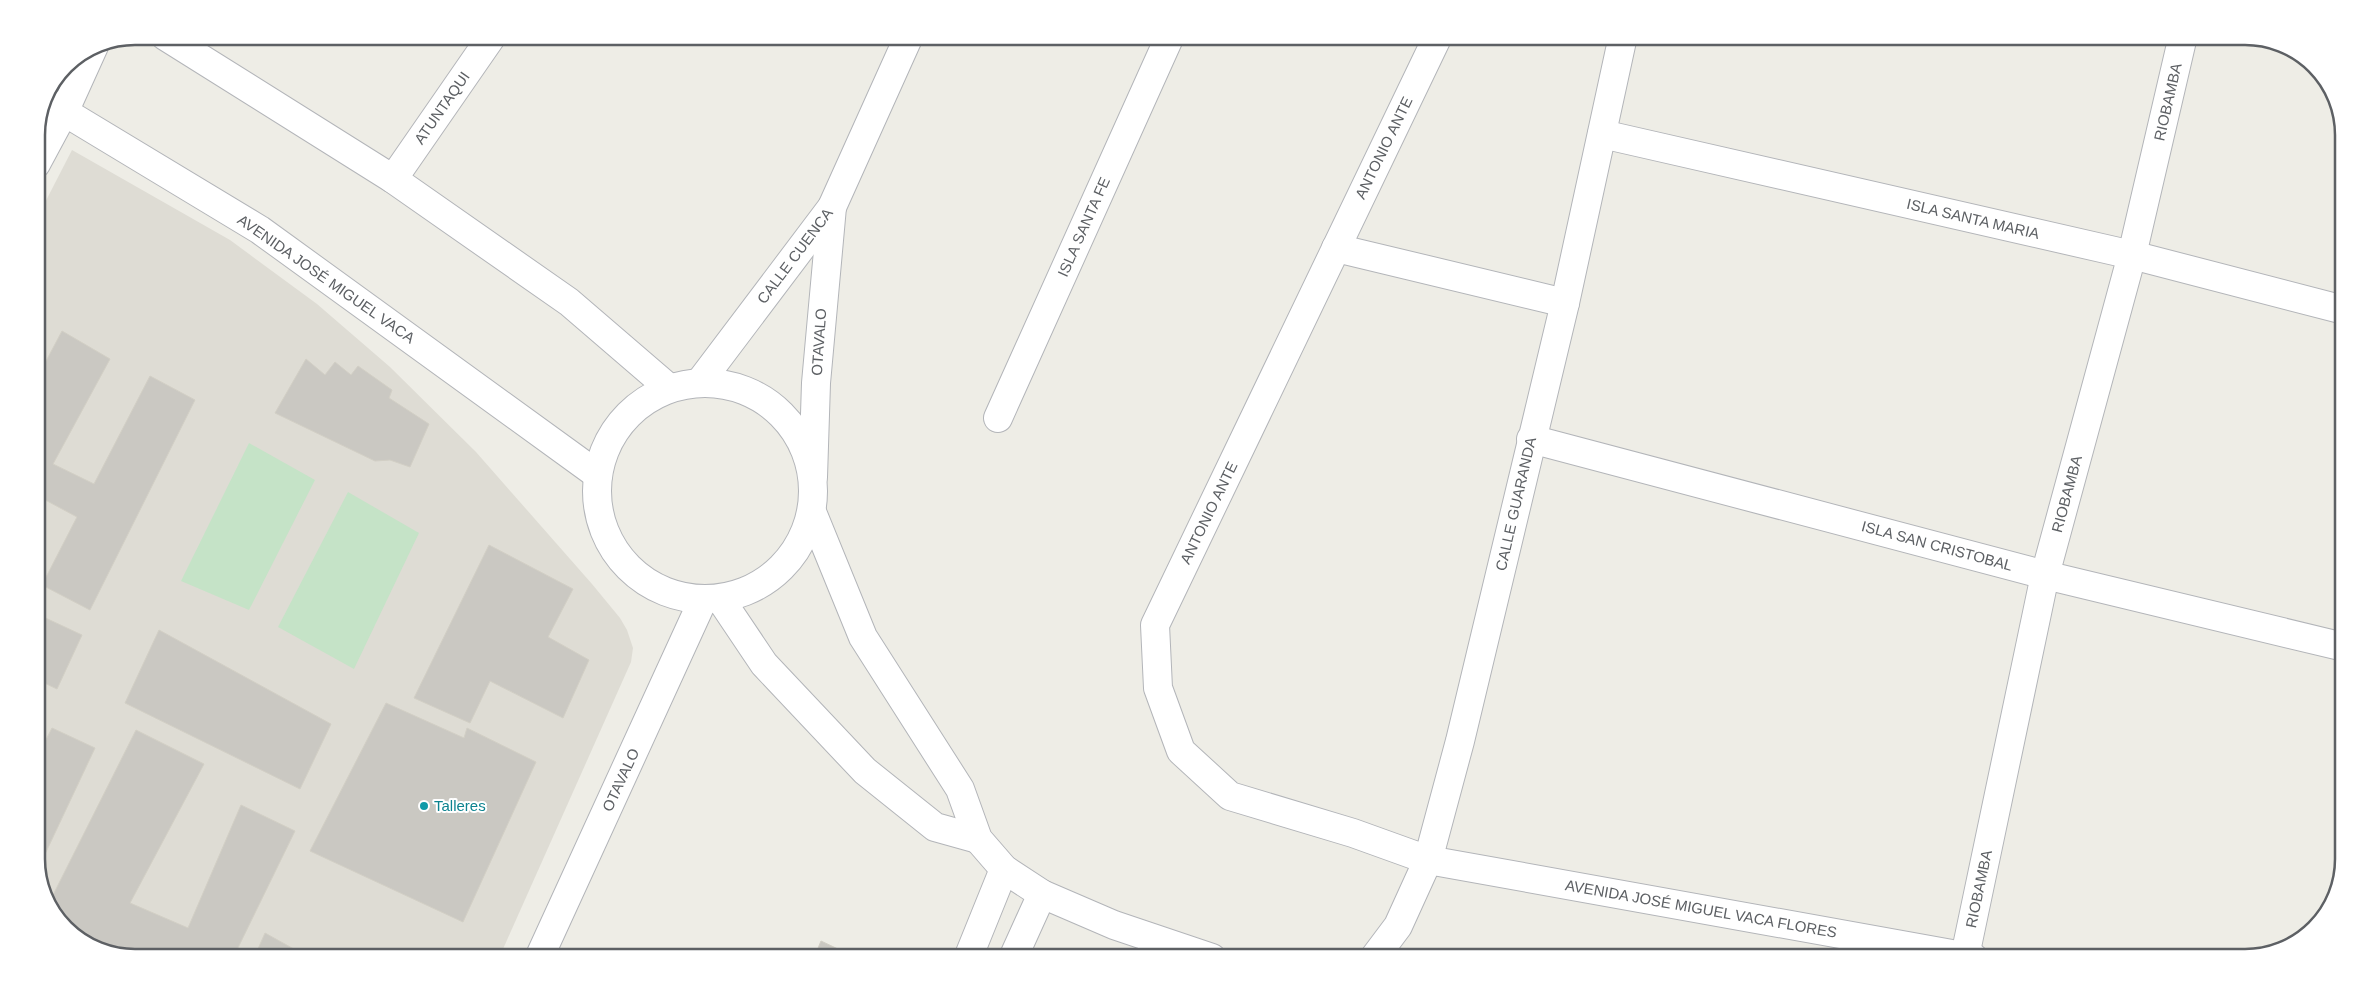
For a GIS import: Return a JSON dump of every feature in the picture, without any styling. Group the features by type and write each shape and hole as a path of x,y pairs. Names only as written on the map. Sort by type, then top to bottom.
{"street":[{"path":"179,45 393,179 569,302 669,388"},
{"name":"ATUNTAQUI","path":"393,179 486,45"},
{"name":"CALLE CUENCA","path":"700,382 832,207 905,45"},
{"name":"ISLA SANTA FE","path":"998,418 1166,45"},
{"name":"ANTONIO ANTE","path":"1428,860 1353,834 1230,796 1181,751 1158,688 1155,625 1434,45"},
{"name":"CALLE GUARANDA","path":"1381,949 1398,926 1428,860 1460,741 1531,439 1566,303 1621,45"},
{"name":"RIOBAMBA","path":"1971,949 2045,575 2132,255 2181,45"},
{"path":"45,134 54,105 84,61"},
{"name":"AVENIDA JOSÉ MIGUEL VACA","path":"54,105 260,230 598,475"},
{"name":"ISLA SANTA MARIA","path":"1602,134 2132,255 2335,308"},
{"name":"OTAVALO","path":"813,477 816,383 832,207"},
{"path":"1336,248 1566,303"},
{"path":"700,382 732,385 762,398 786,419 804,445 813,477 812,512 801,542 782,569 756,588 712,601 666,593 641,579 620,558 605,533 598,505 598,475 604,453 629,413 648,398 669,388 700,382"},
{"name":"ISLA SAN CRISTOBAL","path":"1531,439 2045,575 2335,645"},
{"path":"812,512 863,637 960,789 978,839 1004,869 1042,894 1114,925 1185,949"},
{"path":"712,601 764,664 865,771 935,827 978,839"},
{"name":"OTAVALO","path":"544,949 712,601"},
{"name":"AVENIDA JOSÉ MIGUEL VACA FLORES","path":"1428,860 1924,949"},
{"path":"972,949 1004,869"},
{"path":"1017,949 1042,894"}],"shaded area":[{"path":"72,150 230,240 317,304 390,367 476,452 620,618 627,630 633,648 631,662 503,949 135,949 106,944 90,937 76,927 60,909 50,888 45,865 45,202"}],"green space":[{"path":"249,443 315,480 249,610 181,581"},
{"path":"348,492 419,533 354,669 278,627"}],"building":[{"path":"62,331 110,359 53,464 94,484 150,376 195,400 90,610 45,587 45,579 77,517 45,500 45,363"},
{"path":"306,359 325,375 335,362 351,375 358,366 392,390 389,398 429,424 410,467 390,460 375,461 275,413"},
{"path":"489,545 573,589 548,637 589,660 563,718 490,681 470,723 414,698"},
{"path":"45,618 82,635 57,689 45,683"},
{"path":"159,630 331,724 300,789 125,703"},
{"name":"Talleres","path":"386,703 464,738 467,728 536,762 463,922 310,851"},
{"path":"52,728 95,748 45,854 45,742"},
{"path":"136,730 204,764 130,903 188,928 241,805 295,831 237,949 135,949 106,944 90,937 76,927 60,909 53,896"},
{"path":"265,933 294,949 258,949"},
{"path":"821,941 838,949 818,949"}],"place":[{"name":"Talleres","path":"424,806"}]}
